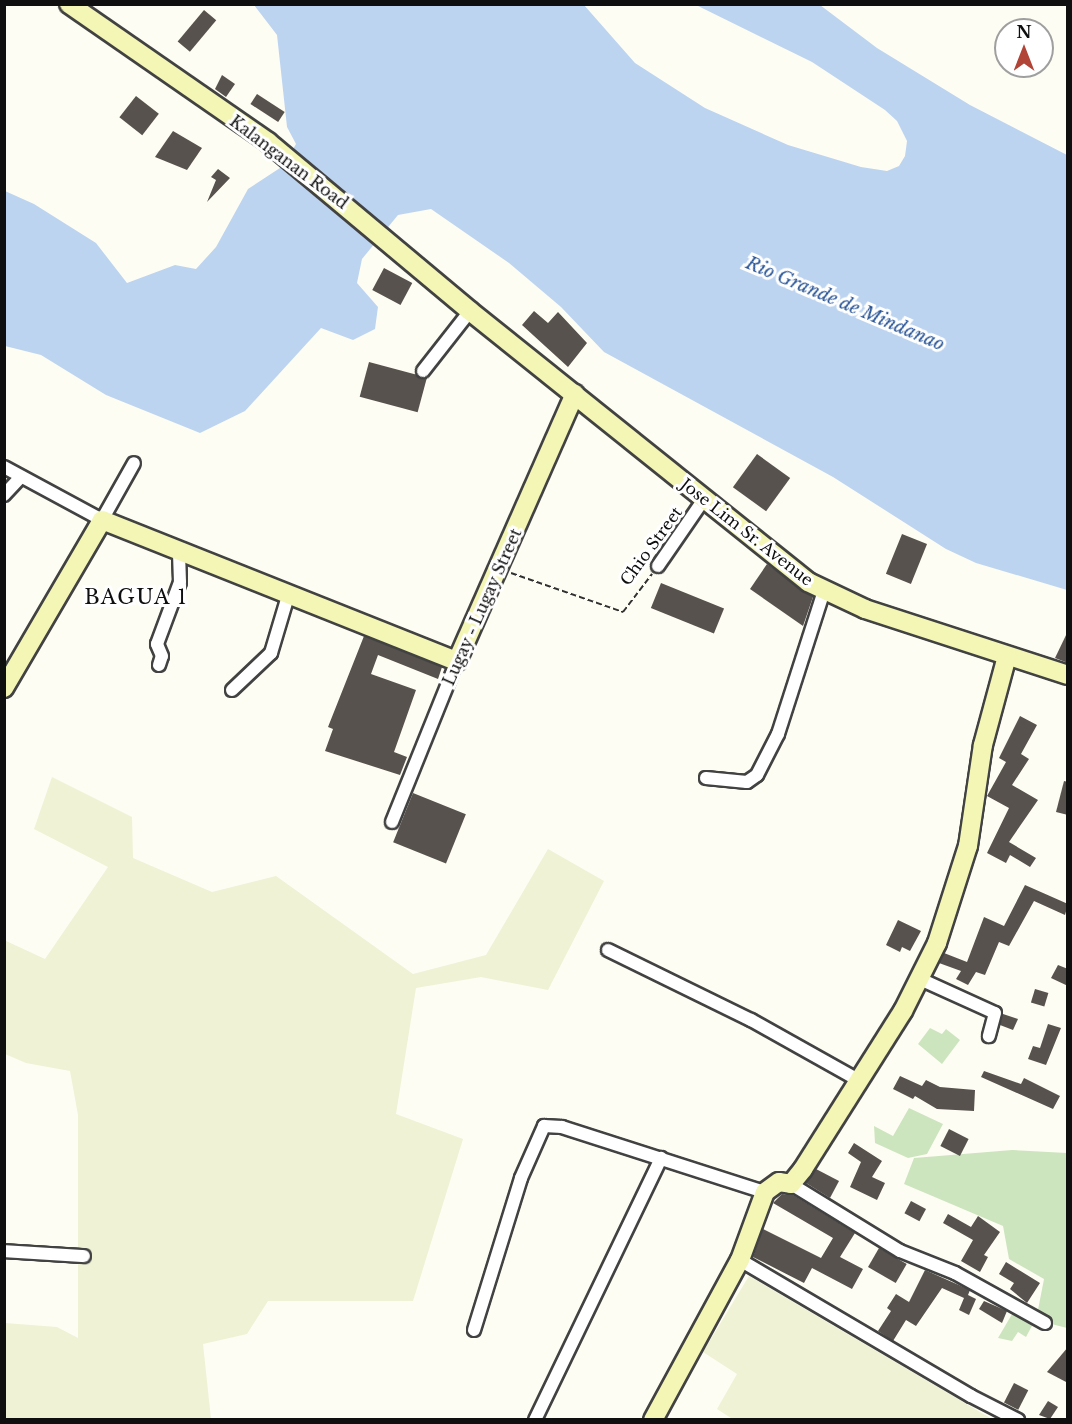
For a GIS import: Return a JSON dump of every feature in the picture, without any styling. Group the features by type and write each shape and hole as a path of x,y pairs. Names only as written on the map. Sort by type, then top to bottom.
{"street":[{"name":"Kalanganan Road","path":"69,4 268,142 383,235 470,311"},
{"path":"423,371 470,311"},
{"name":"Jose Lim Sr. Avenue","path":"470,311 788,568 824,591 1007,656 1068,675"},
{"name":"Lugay - Lugay Street","path":"392,822 457,661 500,569 575,394"},
{"path":"4,688 134,463"},
{"path":"4,467 102,520 180,554 457,661"},
{"path":"4,495 21,477"},
{"name":"Chio Street","path":"658,566 704,499"},
{"path":"159,665 162,656 157,644 180,582 180,554"},
{"path":"706,778 743,782 757,775 778,734 824,591"},
{"path":"232,690 271,653 288,596"},
{"path":"791,1184 860,1081 920,979 937,943 968,846 984,737 1007,656"},
{"path":"608,950 751,1020 860,1081"},
{"path":"920,979 995,1013 989,1036"},
{"path":"474,1330 521,1178 544,1126 562,1127 765,1192"},
{"path":"535,1419 661,1158"},
{"path":"653,1419 740,1260 765,1192 779,1182 791,1184 900,1251 956,1273 1046,1323"},
{"path":"4,1251 84,1256"},
{"path":"740,1260 970,1396 1018,1419"}],"path":[{"name":"Chio Street","path":"500,569 623,612 658,566"}],"green space":[{"path":"52,777 132,817 133,858 212,892 276,876 413,974 486,955 548,849 604,881 548,990 481,977 416,988 396,1114 463,1139 413,1301 268,1301 247,1334 203,1344 211,1419 5,1419 5,1323 57,1327 78,1338 78,1115 70,1071 26,1063 5,1054 4,940 45,959 108,867 34,829"},
{"path":"930,1028 942,1034 946,1029 960,1040 942,1064 918,1044"},
{"path":"909,1108 943,1124 927,1154 908,1158 875,1143 874,1126 893,1136"},
{"path":"1012,1150 1067,1153 1067,1328 1036,1320 1044,1279 1009,1259 1003,1226 904,1184 914,1158"},
{"path":"749,1276 992,1419 734,1420 717,1409 737,1374 703,1352"},
{"path":"1015,1309 1034,1322 1026,1337 1018,1332 1012,1341 998,1338"}],"water":[{"name":"Rio Grande de Mindanao","path":"254,5 584,5 635,63 705,108 788,145 861,167 887,171 899,166 905,156 907,141 897,121 885,110 812,62 696,5 820,5 877,48 970,105 1067,155 1067,590 976,563 946,549 833,477 604,352 561,307 509,263 431,209 398,215 362,259 357,283 378,307 375,329 353,340 321,328 245,411 200,433 106,395 41,355 5,346 5,191 34,204 96,243 127,283 175,265 196,269 216,247 248,189 283,166 296,144 287,127 277,35"}],"building":[{"path":"204,10 216,20 190,52 178,41"},
{"path":"222,75 235,84 226,97 215,89"},
{"path":"257,94 285,112 278,122 250,104"},
{"path":"136,96 159,114 142,135 119,117"},
{"path":"173,131 202,148 187,170 155,157"},
{"path":"218,169 230,178 207,202 216,180 211,177"},
{"path":"384,268 412,283 401,305 372,290"},
{"path":"534,311 548,323 558,312 587,343 568,367 522,325"},
{"path":"369,362 427,378 418,412 360,397"},
{"path":"757,454 790,478 766,511 733,487"},
{"path":"902,534 927,544 911,584 886,574"},
{"path":"767,564 813,597 803,626 750,589"},
{"path":"661,583 724,608 714,634 651,608"},
{"path":"1068,631 1068,663 1055,658"},
{"path":"364,636 442,667 438,679 378,655 371,674 416,690 394,752 407,757 400,775 325,751 333,729 328,727"},
{"path":"1020,716 1037,725 1021,754 1029,759 1012,785 1038,800 1009,842 1036,858 1030,867 1010,855 1006,863 987,853 1009,808 987,796 1006,762 999,758"},
{"path":"1064,781 1068,782 1068,815 1056,812"},
{"path":"413,793 466,814 446,863 393,842"},
{"path":"1025,885 1068,904 1065,915 1034,901 1009,946 999,942 985,975 976,972 968,985 956,979 961,971 939,963 944,953 967,962 984,917 1004,926"},
{"path":"898,920 921,931 910,951 902,947 900,952 886,945"},
{"path":"1058,965 1068,969 1068,986 1051,978"},
{"path":"1035,989 1048,993 1044,1006 1031,1002"},
{"path":"1003,1014 1018,1019 1013,1030 1000,1025"},
{"path":"1048,1024 1061,1028 1046,1065 1028,1059 1033,1046 1040,1048"},
{"path":"984,1071 1021,1084 1024,1078 1060,1096 1053,1109 981,1077"},
{"path":"900,1076 922,1086 926,1080 940,1087 975,1090 974,1111 937,1109 915,1096 913,1099 893,1089"},
{"path":"949,1129 969,1139 960,1156 940,1146"},
{"path":"854,1143 882,1161 872,1177 885,1183 877,1200 850,1187 861,1162 848,1153"},
{"path":"816,1169 839,1181 830,1198 806,1183"},
{"path":"782,1194 793,1195 855,1233 840,1257 863,1269 852,1289 812,1268 804,1283 753,1257 763,1229 821,1258 833,1238 773,1203"},
{"path":"911,1201 926,1209 919,1221 904,1213"},
{"path":"948,1214 971,1227 978,1216 1000,1232 984,1255 988,1257 980,1272 961,1261 973,1240 943,1223"},
{"path":"879,1248 907,1264 896,1283 868,1267"},
{"path":"1006,1262 1040,1283 1027,1303 1010,1289 1014,1283 999,1274"},
{"path":"925,1270 970,1290 968,1295 976,1299 969,1315 959,1310 964,1298 942,1288 916,1326 906,1320 893,1341 878,1331 891,1311 887,1308 896,1294 909,1302"},
{"path":"984,1301 1007,1311 1002,1323 979,1309"},
{"path":"1068,1347 1068,1383 1047,1372"},
{"path":"1014,1383 1028,1390 1018,1410 1004,1403"},
{"path":"1048,1401 1058,1407 1050,1419 1039,1415"}],"district":[{"name":"BAGUA 1","path":"136,597"}]}
